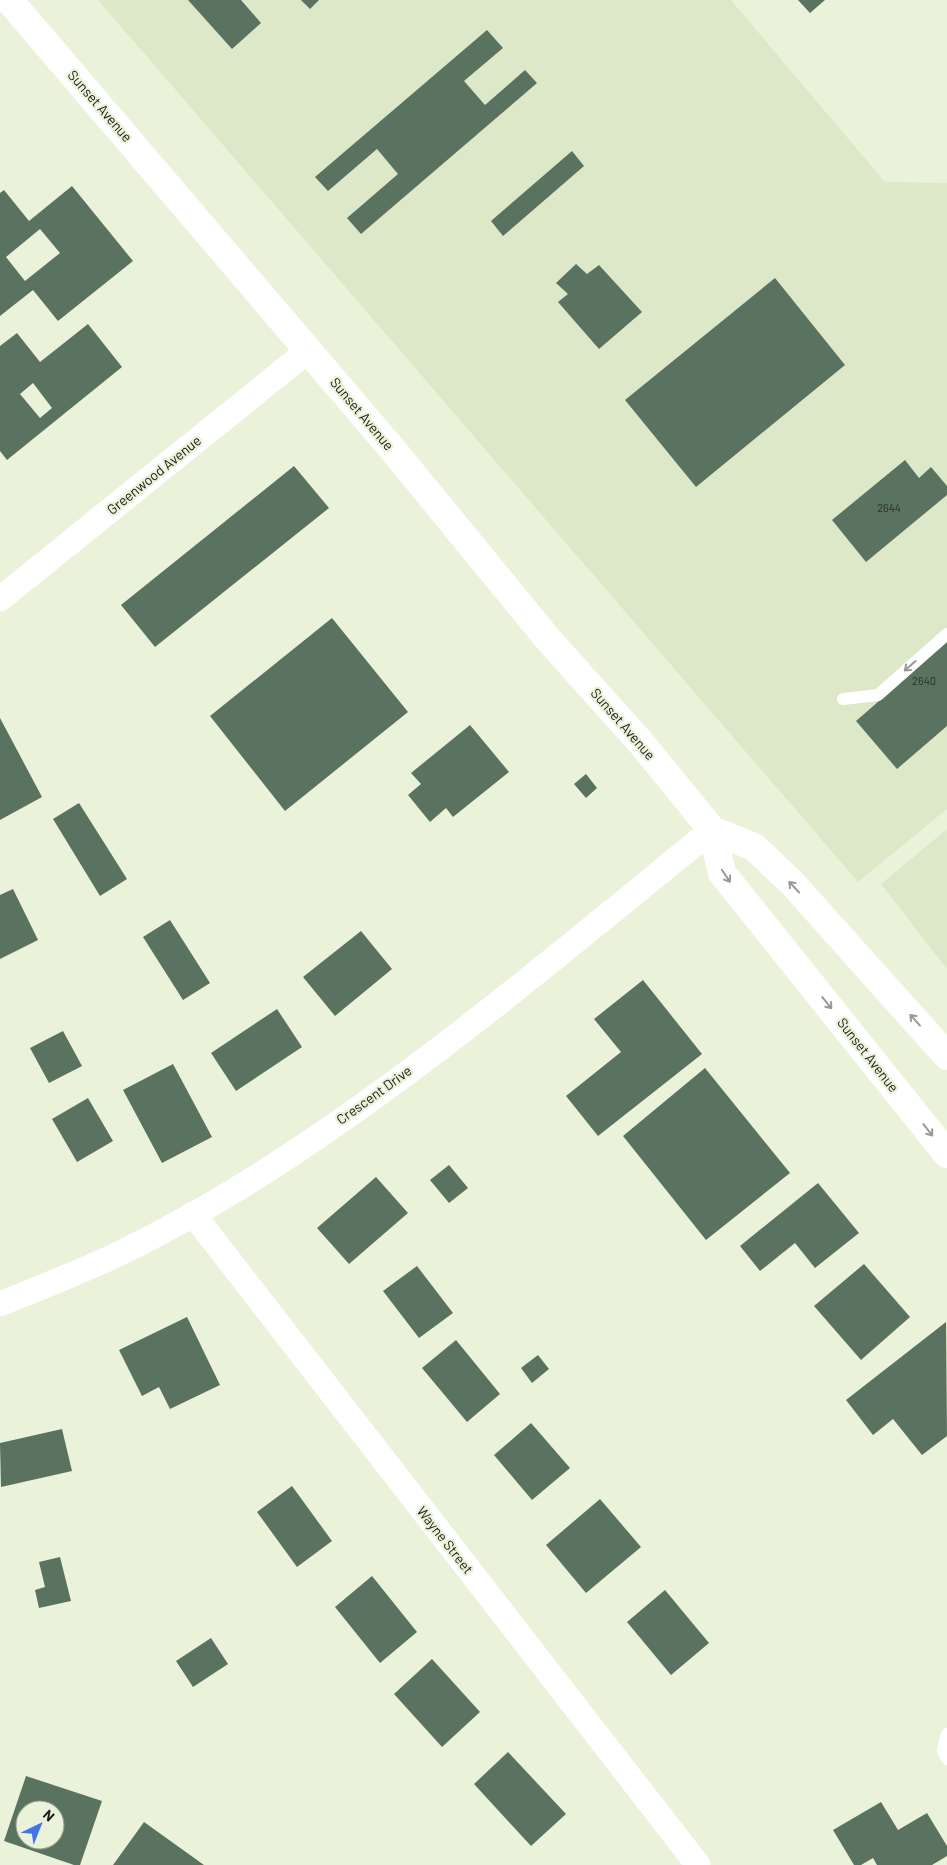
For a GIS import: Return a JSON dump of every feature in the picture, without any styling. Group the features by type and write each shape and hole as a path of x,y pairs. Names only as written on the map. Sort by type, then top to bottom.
{"main road":[{"name":"Sunset Avenue","path":"9,0 309,350 547,638 642,744 712,830 722,873 947,1154"},
{"name":"Sunset Avenue","path":"712,830 754,847 792,883 947,1056"}],"street":[{"name":"Greenwood Avenue","path":"0,599 309,350"},
{"name":"Crescent Drive","path":"0,1304 112,1257 193,1214 291,1154 400,1076 522,984 712,830"},
{"name":"Wayne Street","path":"193,1214 698,1865"}],"lane":[{"path":"843,699 878,695 947,634"},
{"path":"947,1734 942,1750 947,1759"}],"shaded area":[{"path":"98,0 731,0 885,182 947,183 947,809 858,882"},
{"path":"947,829 947,969 881,884"}],"building":[{"path":"188,0 241,0 261,23 232,49"},
{"path":"301,0 319,0 310,9"},
{"path":"798,0 825,0 810,13"},
{"path":"487,30 503,48 464,81 485,105 525,70 537,83 361,234 347,218 398,174 377,149 328,191 315,177"},
{"path":"572,151 584,166 503,236 491,221"},
{"path":"72,186 133,261 58,321 33,290 0,316 0,193 4,190 29,221","holes":["40,229 60,253 25,281 6,257"]},
{"path":"576,264 587,274 599,265 642,312 599,349 558,302 568,294 556,283"},
{"path":"775,278 845,365 696,487 625,400"},
{"path":"88,324 122,367 7,460 0,451 0,346 17,333 40,362","holes":["33,383 52,408 40,418 20,394"]},
{"path":"905,460 919,478 931,467 947,486 947,495 866,562 832,520"},
{"path":"294,466 329,508 155,647 121,605"},
{"path":"332,618 408,712 285,811 210,716"},
{"path":"947,642 947,726 897,769 856,721"},
{"path":"0,718 42,797 0,820"},
{"path":"470,725 509,772 453,817 446,808 430,822 408,795 421,784 411,773"},
{"path":"586,774 597,788 586,798 574,784"},
{"path":"79,803 127,879 100,896 53,819"},
{"path":"13,889 38,940 0,959 0,895"},
{"path":"170,920 210,983 183,1000 143,937"},
{"path":"361,931 392,969 335,1016 303,977"},
{"path":"643,980 702,1054 598,1136 566,1096 621,1052 594,1019"},
{"path":"277,1009 302,1047 236,1091 211,1053"},
{"path":"63,1031 82,1066 49,1083 30,1048"},
{"path":"173,1064 212,1137 162,1163 123,1090"},
{"path":"705,1068 790,1173 706,1240 623,1136"},
{"path":"88,1098 113,1141 77,1162 52,1119"},
{"path":"449,1165 468,1188 449,1203 430,1180"},
{"path":"376,1177 408,1213 349,1264 317,1228"},
{"path":"818,1183 859,1233 815,1268 795,1243 760,1271 740,1246"},
{"path":"864,1264 910,1317 861,1360 814,1306"},
{"path":"417,1266 453,1313 419,1338 383,1291"},
{"path":"187,1317 220,1385 170,1409 159,1387 142,1396 119,1350"},
{"path":"946,1322 947,1436 922,1455 893,1419 873,1435 846,1400"},
{"path":"456,1340 500,1394 467,1422 422,1368"},
{"path":"538,1355 549,1369 532,1383 521,1368"},
{"path":"531,1423 570,1468 532,1500 494,1455"},
{"path":"62,1429 72,1471 1,1487 0,1443"},
{"path":"292,1486 332,1541 297,1567 257,1512"},
{"path":"600,1499 641,1547 586,1593 546,1545"},
{"path":"60,1557 71,1601 39,1608 35,1590 45,1587 39,1562"},
{"path":"372,1576 417,1632 380,1663 335,1607"},
{"path":"665,1590 709,1643 671,1675 627,1622"},
{"path":"211,1638 228,1664 193,1687 176,1661"},
{"path":"432,1659 480,1712 442,1747 394,1694"},
{"path":"508,1752 566,1814 531,1846 474,1784"},
{"path":"26,1776 102,1801 80,1865 74,1865 30,1850 65,1850 65,1800 18,1800"},
{"path":"881,1802 898,1830 927,1813 947,1846 947,1856 932,1865 877,1865 873,1858 861,1865 854,1865 833,1830"},
{"path":"15,1808 15,1845 4,1841"},
{"path":"144,1822 204,1865 113,1865"}]}
